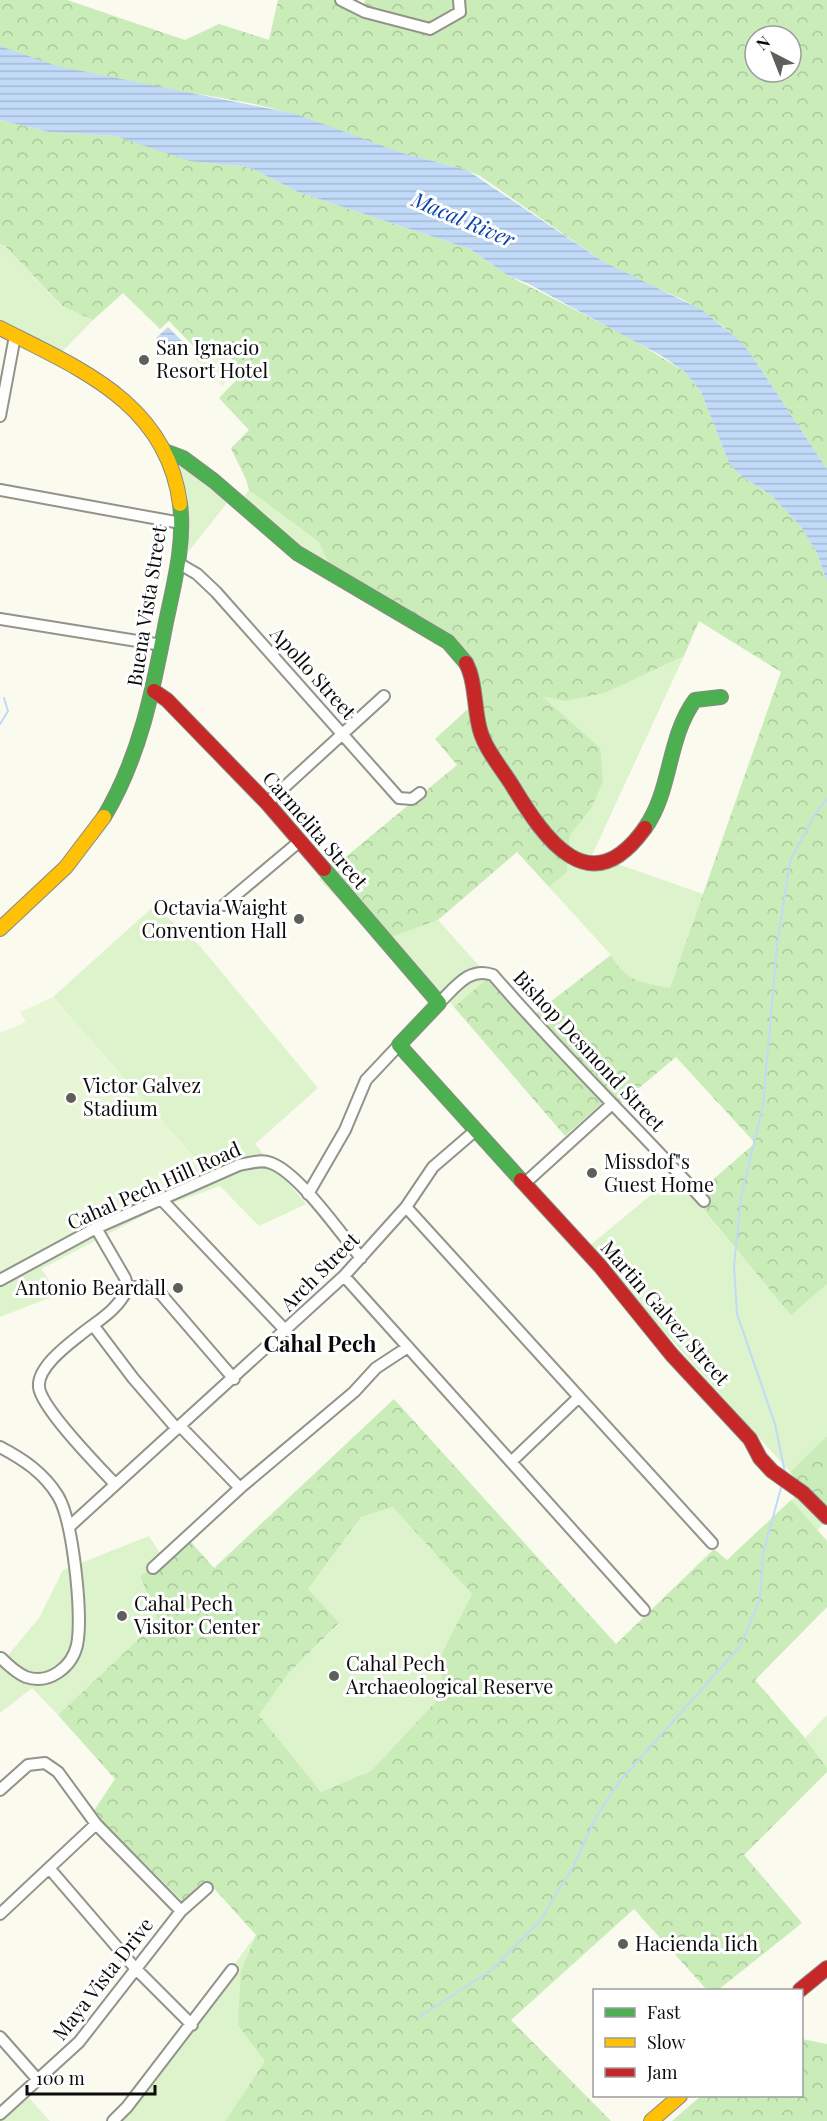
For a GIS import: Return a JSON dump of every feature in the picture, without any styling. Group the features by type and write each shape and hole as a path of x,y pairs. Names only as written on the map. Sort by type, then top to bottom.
{"street":[{"path":"341,0 365,12 425,28 437,27 460,12 459,0"},
{"name":"Buena Vista Street","path":"0,328 80,370 124,400 144,418 167,452 179,492 181,523 178,563 154,691 138,747 99,825 63,870 0,929"},
{"path":"0,416 15,336"},
{"path":"167,452 183,458 214,481 297,553 344,583 448,642 468,665 480,732 532,818 552,842 578,862 608,862 630,849 656,813 682,718 695,700 722,697"},
{"path":"0,490 181,523"},
{"name":"Apollo Street","path":"178,563 197,574 216,592 399,798 412,799 420,793"},
{"path":"0,619 162,645"},
{"name":"Carmelita Street","path":"154,691 167,700 267,803 439,1003"},
{"path":"267,803 384,696"},
{"path":"224,904 300,841"},
{"name":"Bishop Desmond Street","path":"439,1003 471,974 481,970 493,975 558,1050 704,1201"},
{"path":"308,1194 345,1130 366,1080 439,1003"},
{"name":"Martin Galvez Street","path":"399,1045 600,1266 672,1355 750,1438 760,1458 772,1471 803,1493 827,1517"},
{"path":"524,1184 612,1104"},
{"name":"Arch Street","path":"70,1526 234,1379 344,1276 406,1207 433,1167 476,1130"},
{"name":"Cahal Pech Hill Road","path":"0,1280 96,1228 239,1165 256,1161 270,1162 282,1168 308,1194 361,1258"},
{"path":"161,1199 285,1331"},
{"path":"406,1207 712,1543"},
{"path":"96,1228 125,1278 128,1288 119,1306 56,1354 41,1377 39,1387 51,1410 115,1484"},
{"path":"344,1276 644,1610"},
{"path":"128,1288 144,1286 160,1293 234,1379"},
{"path":"93,1325 133,1377 240,1488"},
{"path":"153,1568 240,1488 354,1392 376,1368 408,1347"},
{"path":"512,1461 579,1397"},
{"path":"0,1447 33,1467 47,1481 62,1504 70,1526 78,1626 74,1655 59,1672 49,1677 37,1679 16,1671 1,1658"},
{"path":"0,1790 28,1765 45,1763 58,1772 96,1824 181,1911"},
{"path":"0,1914 96,1824"},
{"path":"49,1868 135,1968 192,2025"},
{"name":"Maya Vista Drive","path":"0,2114 79,2042 181,1911 207,1888"},
{"path":"801,1989 827,1968"},
{"path":"113,2121 192,2025 232,1970"},
{"path":"0,2037 38,2080"},
{"path":"651,2121 679,2097"}],"green space":[{"path":"0,0 67,0 185,40 219,24 269,40 278,0 338,0 362,11 365,0 827,0 827,469 752,356 723,326 684,300 627,275 604,262 480,176 401,153 310,120 254,104 125,82 30,58 0,46"},
{"path":"0,120 49,132 115,136 202,162 249,167 298,192 470,249 507,275 630,338 685,372 701,392 729,463 739,474 772,496 802,528 817,553 827,582 827,1284 791,1315 693,1197 755,1143 676,1057 620,1104 610,1096 565,1136 454,1007 489,977 527,1020 611,955 622,971 636,980 670,988 781,672 699,621 684,656 605,693 566,701 543,697 600,748 603,781 591,809 570,835 567,872 549,887 517,852 438,920 392,937 330,870 457,765 435,739 469,708 467,659 346,583 326,558 319,542 249,490 231,448 249,430 219,398 244,372 212,338 198,351 169,321 160,329 123,293 93,320 62,306 5,246 0,244"},
{"path":"0,244 5,246 61,306 93,320 59,355 0,322"},
{"path":"211,343 238,370 222,386 195,359"},
{"path":"166,451 227,503 177,566 181,515"},
{"path":"249,490 319,542 326,558 346,583 299,561 234,509"},
{"path":"684,656 592,855 703,894 670,988 639,983 618,969 611,955 549,887 567,872 570,835 591,809 542,697 566,701 605,693"},
{"path":"330,870 392,937 438,920 489,977 454,1007 436,987 427,993 319,879"},
{"path":"154,906 199,945 318,1088 255,1144 306,1204 259,1226 220,1186 156,1209 41,1269 59,1294 0,1317 0,1271 125,1204 197,1172 199,1163 53,997"},
{"name":"Victor Galvez Stadium","path":"53,997 200,1163 197,1172 125,1204 0,1271 0,1033 26,1022 20,1012"},
{"path":"674,1176 791,1314 827,1284 827,1436 790,1472 588,1247"},
{"path":"394,1399 616,1644 714,1549 727,1560 791,1500 827,1541 827,1607 755,1680 805,1738 827,1768 827,1772 744,1855 802,1923 719,1989 706,1989 634,1909 511,2020 611,2121 225,2121 265,2061 238,2025 241,1971 256,1935 210,1884 183,1902 93,1812 115,1779 58,1715 158,1621 140,1576 165,1561 189,1540 214,1568","holes":["393,1507 472,1594 442,1653 441,1696 371,1771 321,1792 259,1715 288,1674 339,1623 308,1589 361,1517"]},
{"path":"827,1436 827,1514 790,1472"},
{"path":"804,1488 827,1521 817,1530 791,1500"},
{"path":"394,1507 472,1594 442,1653 441,1696 371,1771 321,1792 259,1715 288,1674 339,1624 308,1589 361,1517"},
{"path":"149,1536 165,1561 140,1576 158,1621 58,1715 32,1688 0,1713 0,1665 39,1618 63,1570"},
{"path":"827,1715 827,1768 805,1738"},
{"path":"256,1935 241,1971 265,2061 225,2121 119,2121"},
{"path":"803,2039 827,2044 827,2121 672,2121 700,2097 803,2097"},
{"path":"27,2096 50,2121 0,2121 0,2120"}],"water":[{"name":"Macal River","path":"0,46 57,66 296,114 402,153 467,170 604,262 702,310 740,341 752,356 827,469 827,582 817,553 802,528 772,496 739,474 729,463 701,392 685,372 662,356 527,283 507,275 470,249 298,192 249,167 190,161 115,136 49,132 0,120"},
{"path":"168,327 184,343 172,355 156,338"}],"waterway":[{"path":"0,724 8,711 4,698"},
{"path":"785,1473 775,1424 737,1314 734,1266 741,1198 763,1105 777,946 790,861 814,816 827,799"},
{"path":"419,2017 493,1969 540,1921 574,1865 596,1817 619,1782 741,1645 760,1598 763,1554 782,1484"}],"traffic: fast":[{"path":"167,452 183,458 214,481 297,553 448,642 466,663"},
{"path":"104,817 127,771 150,698 178,563 181,534 180,504"},
{"path":"645,828 660,797 679,731 686,715 695,700 721,697"},
{"path":"324,869 439,1003 399,1045 521,1180"}],"traffic: slow":[{"path":"0,328 89,375 138,415 158,440 172,469 180,504"},
{"path":"0,929 66,867 104,817"},
{"path":"651,2121 679,2097"}],"traffic: jam":[{"path":"466,663 472,679 480,730 486,744 525,806 554,843 570,856 587,863 606,862 625,851 645,828"},
{"path":"154,691 167,700 267,803 324,869"},
{"path":"521,1180 600,1266 672,1355 750,1439 760,1458 772,1471 803,1493 827,1517"},
{"path":"801,1989 827,1968"}],"place":[{"name":"San Ignacio Resort Hotel","path":"144,360"},
{"name":"Octavia Waight Convention Hall","path":"299,919"},
{"name":"Victor Galvez Stadium","path":"71,1098"},
{"name":"Missdof\"s Guest Home","path":"592,1173"},
{"name":"Antonio Beardall","path":"178,1288"},
{"name":"Cahal Pech Visitor Center","path":"122,1616"},
{"name":"Cahal Pech Archaeological Reserve","path":"334,1676"},
{"name":"Hacienda Iich","path":"623,1944"}],"district":[{"name":"Cahal Pech","path":"320,1344"}]}
